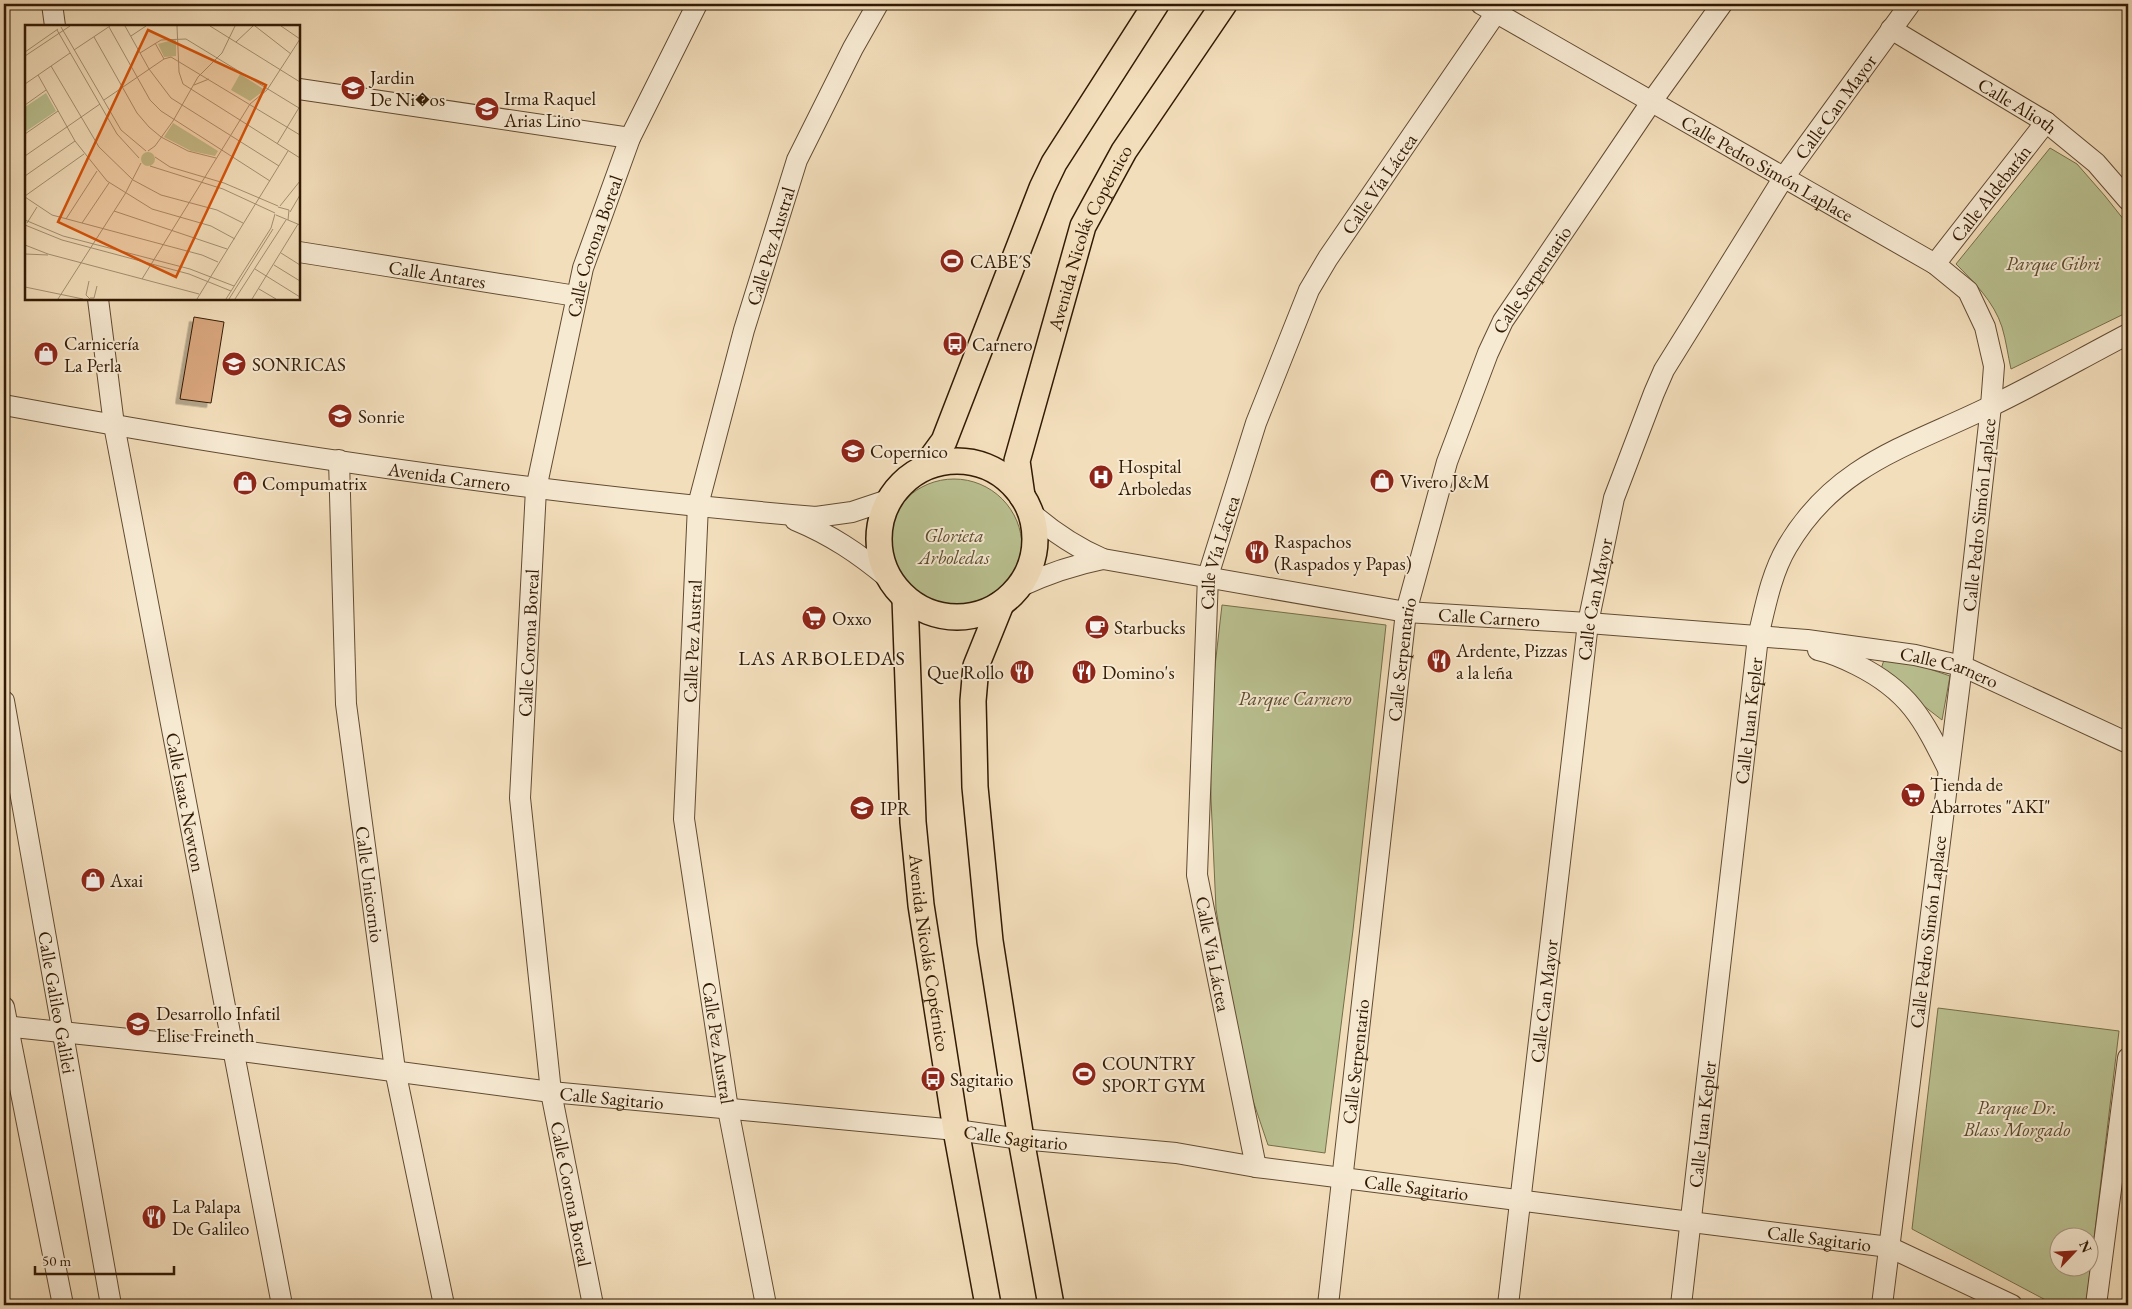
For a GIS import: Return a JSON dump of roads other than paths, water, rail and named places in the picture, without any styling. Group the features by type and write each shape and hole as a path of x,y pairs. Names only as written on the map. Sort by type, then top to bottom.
{"main road":[{"path":"925,467 952,461 979,464 1004,476 1026,504 1034,527 1034,551 1027,574 1019,587 1001,604 978,615 952,618 927,612 905,598 888,578 879,553 879,526 888,500 904,481 925,467 944,441 1042,188 1054,163 1156,4"},
{"name":"Avenida Nicolás Copérnico","path":"1026,504 1018,461 1083,226 1124,151 1224,4"},
{"name":"Avenida Nicolás Copérnico","path":"905,598 913,822 920,905 956,1130 988,1305"},
{"path":"1001,604 976,666 973,701 975,787 990,941 1021,1138 1051,1305"}],"street":[{"path":"52,4 55,25"},
{"name":"Calle Corona Boreal","path":"593,1305 552,1092 520,798 536,489 583,268 630,138 697,4"},
{"name":"Calle Pez Austral","path":"766,1305 728,1109 684,818 698,505 744,330 797,160 853,48 878,4"},
{"name":"Calle Serpentario","path":"1328,1305 1406,612 1447,462 1488,353 1503,321 1652,101 1722,4"},
{"name":"Calle Can Mayor","path":"1508,1305 1588,623 1614,498 1664,370 1784,177 1910,4"},
{"name":"Calle Pedro Simón Laplace","path":"1493,7 1652,101 1936,264 1968,291 1984,327 1994,366 1991,406 1962,666 1882,1305"},
{"name":"Calle Vía Láctea","path":"1256,1167 1198,875 1208,576 1256,423 1309,290 1328,258 1493,7"},
{"name":"Calle Alioth","path":"1891,29 2046,122 2096,163 2128,200"},
{"path":"300,89 630,138"},
{"name":"Calle Aldebarán","path":"1936,264 2046,122"},
{"name":"Calle Antares","path":"300,252 576,296"},
{"name":"Calle Isaac Newton","path":"98,300 114,425 282,1305"},
{"name":"Calle Juan Kepler","path":"1681,1305 1758,637 1771,585 1786,548 1805,521 1830,493 1853,473 1878,458 1991,406 2128,334"},
{"name":"Avenida Carnero","path":"4,405 114,425 536,489 816,517 852,512 888,500"},
{"name":"Calle Unicornio","path":"339,460 346,704 395,1070 444,1305"},
{"name":"Calle Carnero","path":"1026,504 1053,531 1077,548 1103,559 1406,612 1588,623 1807,640 1915,655 1962,666 2128,743"},
{"name":"Avenida Carnero","path":"779,514 819,530 856,551 888,578"},
{"name":"Calle Carnero","path":"1019,587 1046,574 1074,564 1103,559"},
{"name":"Calle Carnero","path":"1758,637 1828,652 1877,675 1910,704 1929,730 1948,769"},
{"name":"Calle Galileo Galilei","path":"4,701 111,1305"},
{"path":"4,1007 6,1026 63,1305"},
{"name":"Calle Sagitario","path":"6,1026 234,1050 552,1092 956,1130 1176,1154 1256,1167 1889,1247 2012,1305"},
{"path":"2096,1305 2128,1058"}],"place":[{"name":"Jardin De Ni�os","path":"353,88"},
{"name":"Irma Raquel Arias Lino","path":"487,109"},
{"name":"CABE´S","path":"952,261"},
{"name":"Carnero","path":"955,344"},
{"name":"Carnicería La Perla","path":"46,354"},
{"name":"SONRICAS","path":"234,364"},
{"name":"Sonrie","path":"340,416"},
{"name":"Copernico","path":"853,451"},
{"name":"Hospital Arboledas","path":"1101,477"},
{"name":"Vivero J&M","path":"1382,481"},
{"name":"Compumatrix","path":"245,483"},
{"name":"Raspachos (Raspados y Papas)","path":"1257,552"},
{"name":"Oxxo","path":"814,618"},
{"name":"Starbucks","path":"1097,627"},
{"name":"Ardente, Pizzas a la leña","path":"1439,661"},
{"name":"Que Rollo","path":"1022,672"},
{"name":"Domino's","path":"1084,672"},
{"name":"Tienda de Abarrotes \"AKI\"","path":"1913,795"},
{"name":"IPR","path":"862,808"},
{"name":"Axai","path":"93,880"},
{"name":"Desarrollo Infatil Elise Freineth","path":"138,1024"},
{"name":"COUNTRY SPORT GYM","path":"1084,1074"},
{"name":"Sagitario","path":"933,1079"},
{"name":"La Palapa De Galileo","path":"154,1217"}],"district":[{"name":"LAS ARBOLEDAS","path":"822,658"}],"park label":[{"name":"Parque Gibri","path":"2053,263"},
{"name":"Glorieta Arboledas","path":"954,546"},
{"name":"Parque Carnero","path":"1295,698"},
{"name":"Parque Dr. Blass Morgado","path":"2017,1118"}]}
